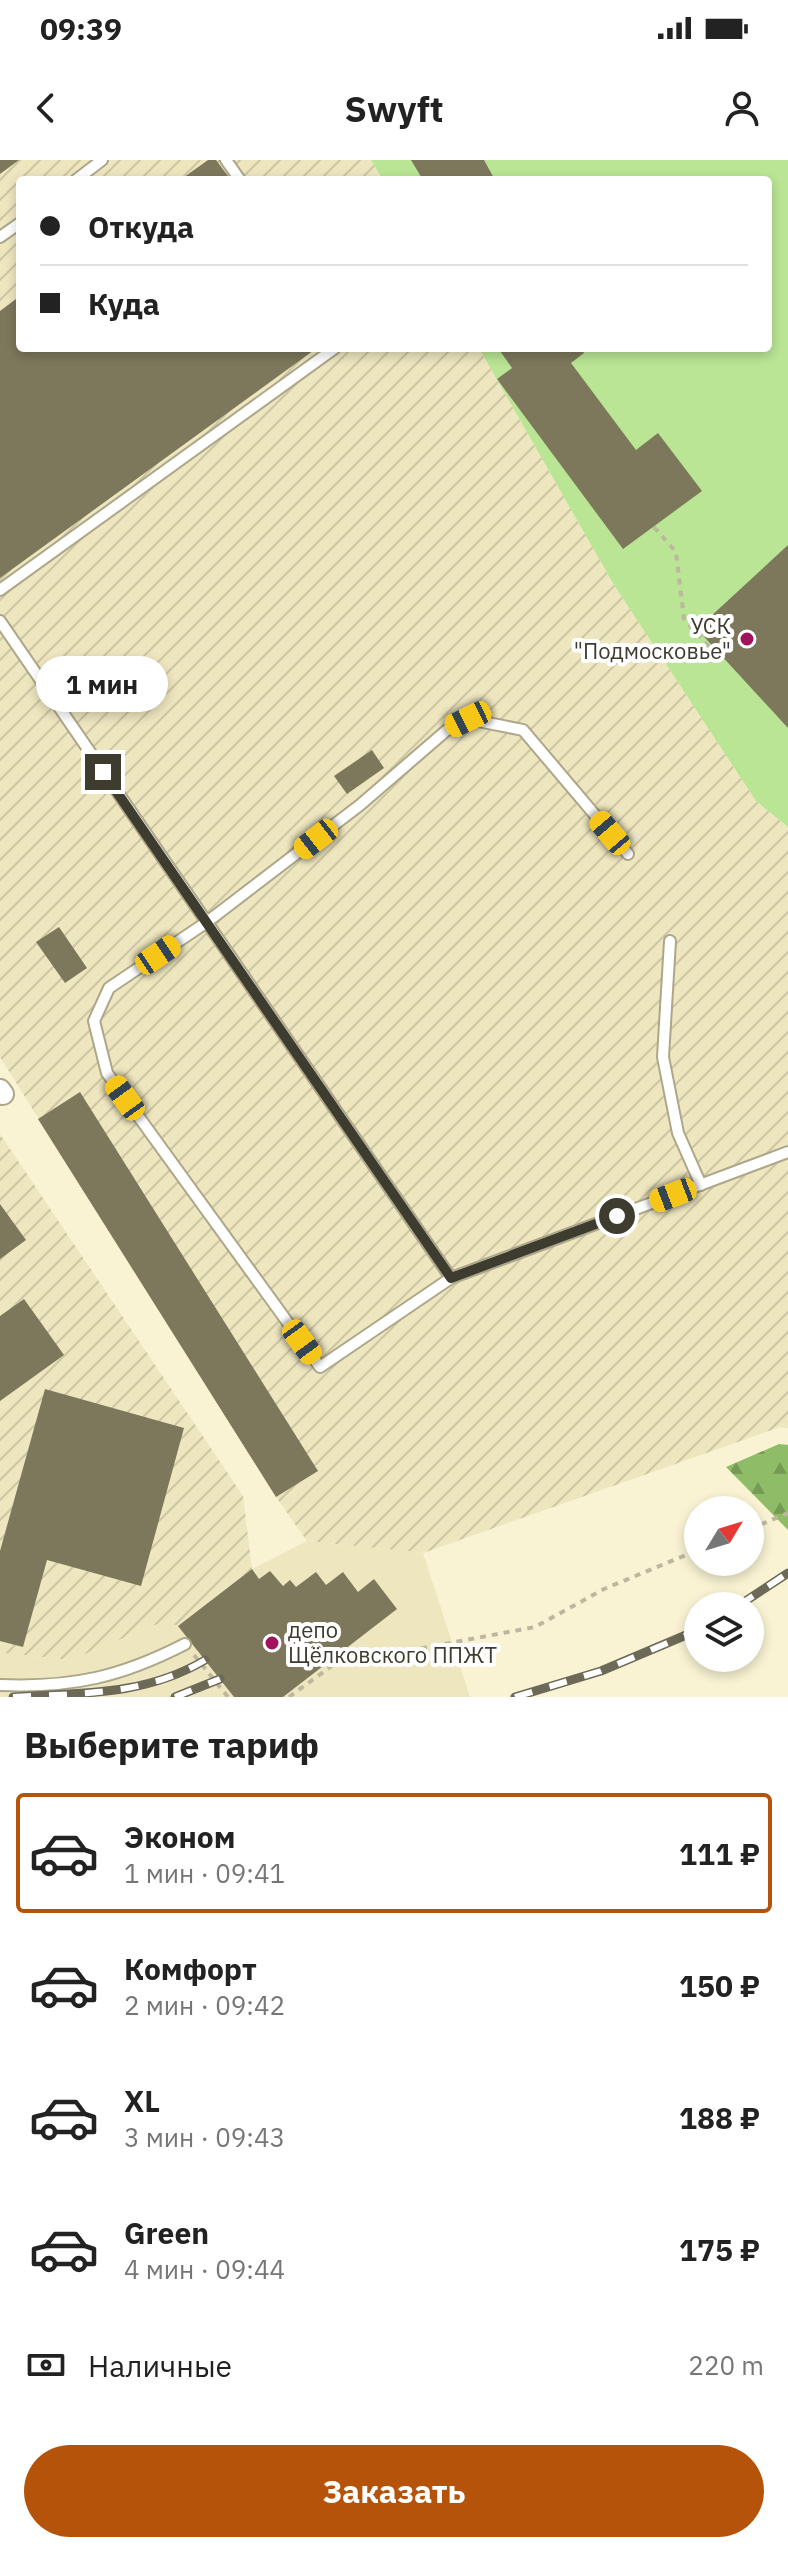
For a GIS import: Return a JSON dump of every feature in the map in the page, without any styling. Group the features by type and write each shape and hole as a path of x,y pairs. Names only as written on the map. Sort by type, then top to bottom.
{"lane":[{"path":"80,176 95,162"},
{"path":"0,590 329,352"},
{"path":"0,621 451,1278"},
{"path":"628,854 523,730 468,719 447,730 360,805 207,922 109,988 94,1021 107,1073 320,1367 451,1278 788,1152"},
{"path":"670,941 663,1057 678,1133 701,1185"},
{"path":"0,1685 63,1685 108,1678 185,1644"}],"path":[{"path":"654,527 676,552 684,619 714,652 716,650"},
{"path":"764,1523 788,1513"},
{"path":"289,1697 333,1665 535,1627 604,1589 684,1556"},
{"path":"185,1644 228,1697"}],"shaded area":[{"path":"0,160 371,160 381,176 16,176 16,352 481,352 614,585 756,801 788,827 788,1428 780,1427 423,1553 307,1541 276,1497 0,1057"},
{"path":"0,1134 243,1496 252,1569 178,1626 165,1621 71,1660 0,1653"},
{"path":"307,1541 423,1553 470,1697 0,1697 0,1653 71,1660 165,1621 178,1626 252,1569"}],"green space":[{"path":"371,160 788,160 788,827 756,801 614,585 481,352 772,352 772,176 381,176"},
{"path":"779,1444 788,1445 788,1530 764,1506 764,1496 755,1496 726,1467"}],"building":[{"path":"0,160 19,160 0,174"},
{"path":"208,160 216,160 228,176 186,176"},
{"path":"411,160 484,160 493,176 421,176"},
{"path":"16,299 16,352 311,352 0,578 0,311"},
{"path":"501,352 583,352 571,363 636,450 658,433 702,491 623,549 497,379 512,368"},
{"name":"УСК \"Подмосковье\"","path":"788,545 788,728 697,629"},
{"path":"372,750 384,768 347,794 334,776"},
{"path":"59,927 87,968 65,983 36,942"},
{"path":"80,1092 318,1471 276,1497 38,1119"},
{"path":"0,1204 26,1240 0,1259"},
{"path":"24,1299 64,1355 0,1401 0,1316"},
{"path":"45,1389 184,1428 141,1586 47,1560 23,1647 0,1641 0,1551"},
{"name":"депо Щёлковского ППЖТ","path":"252,1569 259,1579 270,1571 283,1586 290,1580 296,1587 316,1572 326,1585 343,1572 358,1592 374,1579 397,1609 283,1697 234,1697 178,1626"}],"railway":[{"path":"759,1592 788,1573"},
{"path":"515,1697 601,1671 684,1636"},
{"path":"13,1697 87,1693 136,1686 182,1672 205,1660"},
{"path":"175,1697 220,1679"}],"place":[{"name":"УСК \"Подмосковье\"","path":"747,639"},
{"name":"депо Щёлковского ППЖТ","path":"272,1643"}],"route":[{"path":"103,772 451,1278 617,1216"}]}
